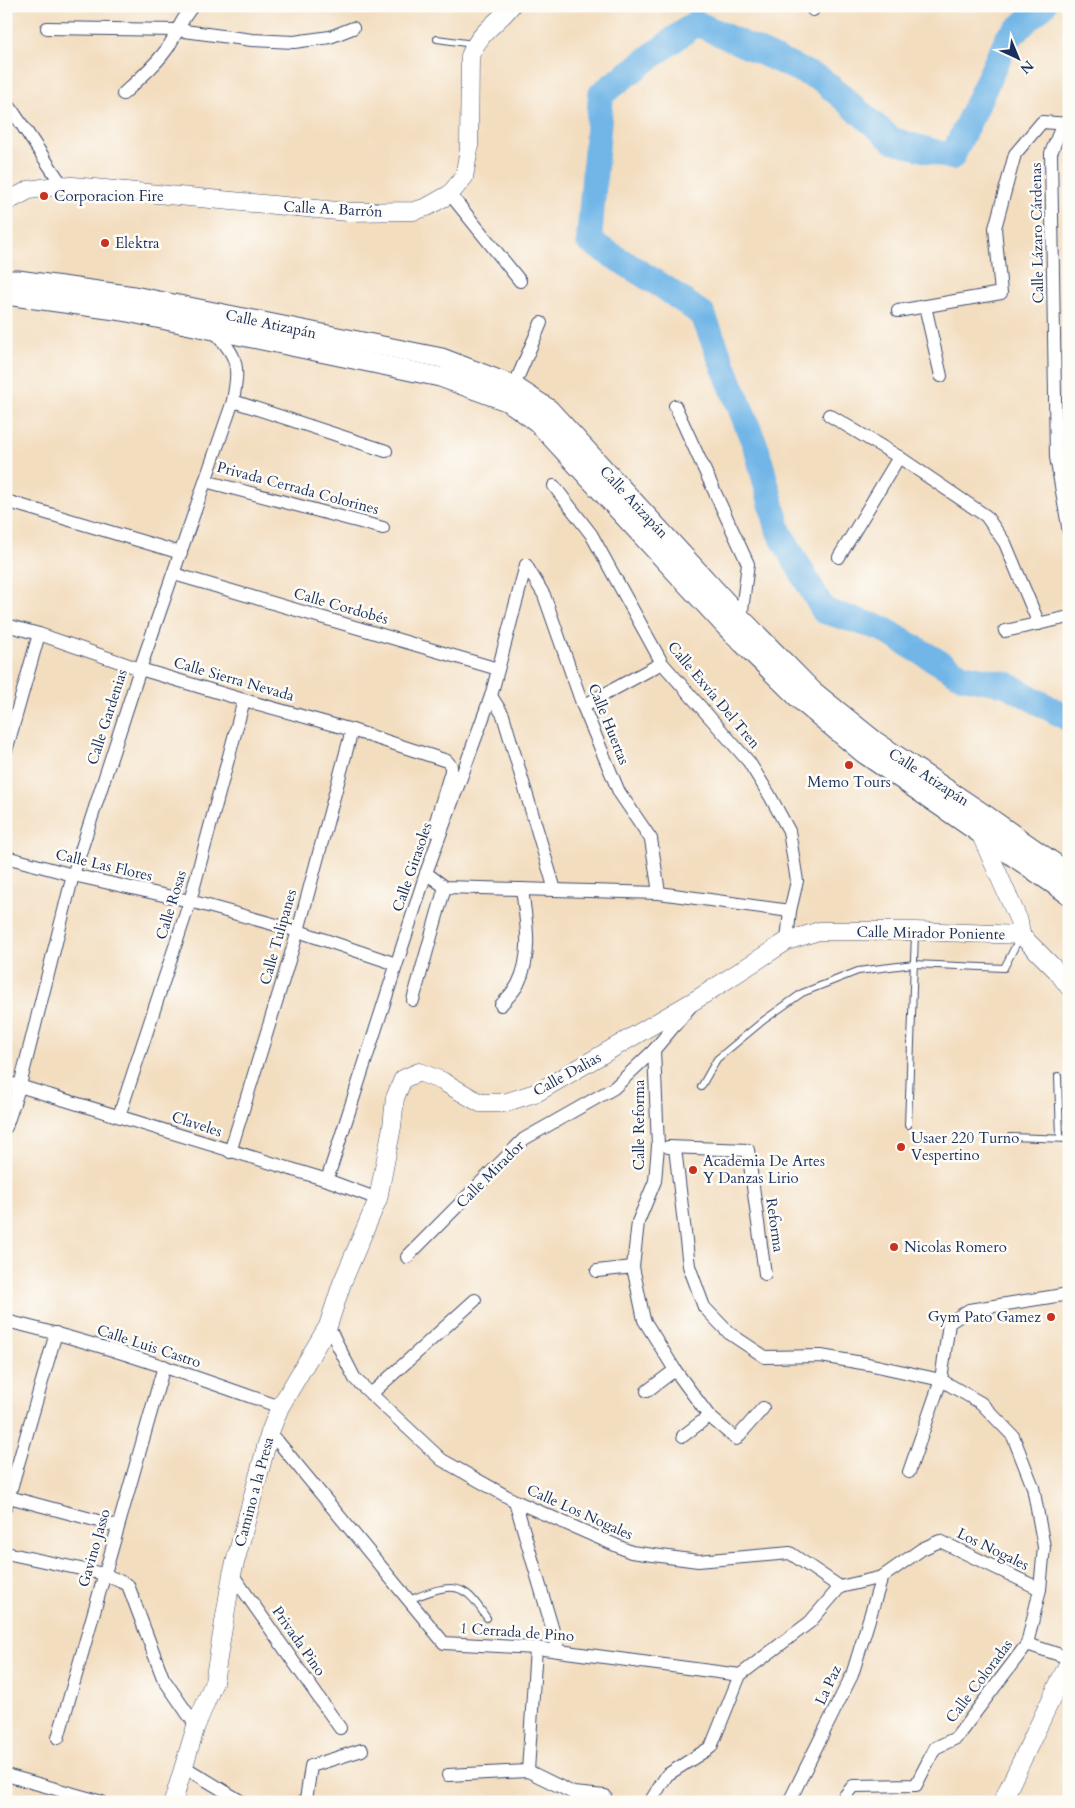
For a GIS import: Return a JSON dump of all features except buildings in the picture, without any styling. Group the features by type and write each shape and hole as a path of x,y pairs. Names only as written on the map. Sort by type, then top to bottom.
{"main road":[{"path":"6,280 134,296 214,321"},
{"path":"6,295 214,321"},
{"name":"Calle Atizapán","path":"214,321 442,358 514,386 549,409 741,618 814,691 875,741 984,824"},
{"name":"Calle Atizapán","path":"214,321 322,353 440,377 509,402 537,422 726,627 801,701 863,752 919,792 984,824"},
{"path":"984,824 1069,873"},
{"path":"984,824 1069,895"}],"street":[{"path":"123,94 158,60 170,45 177,30 193,6"},
{"name":"Calle A. Barrón","path":"6,202 29,190 62,185 348,212 414,210 433,204 450,194 464,177 468,158 469,68 474,44 484,31 511,6"},
{"path":"47,28 177,30 252,40 294,42 330,37 353,28"},
{"path":"6,101 62,185"},
{"name":"Calle Lázaro Cárdenas","path":"898,311 1002,293 995,228 1015,154 1042,122 1066,124 1051,153 1062,377 1056,457 1069,532"},
{"path":"450,194 520,281"},
{"path":"924,306 941,376"},
{"name":"Calle Gardenias","path":"6,1127 20,1085 73,875 140,668 233,401 238,372 235,360 214,321"},
{"path":"514,386 541,323"},
{"path":"233,401 386,451"},
{"path":"675,406 748,564 741,618"},
{"path":"830,415 899,457 986,516 1005,543 1039,624"},
{"path":"839,557 899,457"},
{"name":"Privada Cerrada Colorines","path":"205,481 383,528"},
{"name":"Calle Exvía Del Tren","path":"554,486 592,534 662,663 749,762 789,831 797,881 790,911 788,941"},
{"path":"6,501 181,553"},
{"name":"Calle Girasoles","path":"327,1180 426,873 491,696 526,565"},
{"name":"Calle Huertas","path":"526,565 544,595 583,706 619,792 651,839 659,893"},
{"name":"Calle Cordobés","path":"174,574 498,669"},
{"path":"1005,631 1069,617"},
{"name":"Calle Sierra Nevada","path":"6,625 244,700 352,730 447,761 451,766 451,771 429,843 433,853"},
{"path":"6,751 12,709 39,634"},
{"path":"583,706 662,663"},
{"path":"491,696 503,714 555,890"},
{"name":"Calle Rosas","path":"119,1116 190,901 244,700"},
{"name":"Calle Tulipanes","path":"230,1152 298,930 352,730"},
{"path":"984,824 1019,921 1021,935 1063,972 1069,988"},
{"name":"Calle Las Flores","path":"6,857 73,875 190,901 298,930 396,964"},
{"path":"426,873 445,887 659,893 790,911"},
{"path":"413,1000 445,887"},
{"path":"501,1006 518,985 528,955 528,934 522,889"},
{"name":"Calle Mirador Poniente","path":"788,941 819,931 915,931 1021,935"},
{"path":"654,1050 697,999 788,941"},
{"name":"Calle Dalias","path":"378,1199 392,1126 395,1098 403,1079 419,1072 442,1081 480,1103 504,1102 538,1092 697,999"},
{"name":"Calle Reforma","path":"654,1050 658,1146 655,1181 638,1222 633,1267 644,1320 675,1370 709,1416 736,1439 763,1408"},
{"name":"Calle Mirador","path":"407,1257 524,1139 614,1088 654,1050"},
{"name":"Claveles","path":"6,1082 230,1152 327,1180 378,1199"},
{"path":"658,1146 675,1148 689,1266 704,1307 729,1332 765,1357 821,1356 941,1380 981,1403 1013,1436 1033,1487 1044,1547 1040,1589 1027,1644 1069,1658"},
{"name":"Reforma","path":"675,1148 748,1150 765,1274"},
{"name":"Camino a la Presa","path":"173,1802 196,1726 214,1682 232,1574 270,1432 280,1407 328,1326 342,1283 378,1199"},
{"path":"597,1270 633,1267"},
{"path":"909,1472 941,1380 949,1323 969,1310 1069,1294"},
{"path":"371,1394 475,1300"},
{"name":"Calle Luis Castro","path":"6,1321 56,1333 164,1366 280,1407"},
{"name":"Calle Los Nogales","path":"328,1326 355,1379 371,1394 442,1460 515,1501 631,1552 698,1561 790,1553 840,1587"},
{"path":"56,1333 8,1502 117,1526"},
{"name":"Gavino Jasso","path":"58,1738 164,1366"},
{"path":"647,1391 675,1370"},
{"path":"683,1436 709,1416"},
{"name":"1 Cerrada de Pino","path":"270,1432 444,1643 536,1648 740,1675"},
{"path":"515,1501 559,1651"},
{"name":"Los Nogales","path":"882,1577 922,1549 940,1541 1040,1589"},
{"path":"6,1553 104,1574 128,1585 163,1678 196,1726"},
{"name":"Privada Pino","path":"232,1574 340,1728"},
{"path":"650,1802 667,1775 711,1747 740,1675 810,1622 840,1587 882,1577"},
{"name":"La Paz","path":"789,1802 852,1675 882,1577"},
{"name":"Calle Coloradas","path":"840,1802 853,1786 916,1785 935,1748 956,1738 1027,1644"},
{"path":"528,1771 536,1648"},
{"path":"1002,1802 1069,1662"},
{"path":"302,1802 306,1800 311,1766 362,1750"},
{"path":"183,1766 242,1802"},
{"path":"448,1775 528,1771 573,1793 605,1796 606,1802"},
{"path":"6,1775 102,1802"}],"lane":[{"path":"437,38 474,44"},
{"path":"908,1125 915,931"},
{"name":"Calle Mirador Poniente","path":"701,1088 717,1059 764,1020 802,993 858,971 914,964 1004,968 1021,935"},
{"path":"1058,1076 1060,1138"},
{"path":"1010,1137 1069,1139"},
{"path":"409,1601 438,1589 460,1589 473,1598 487,1618"}],"waterway":[{"path":"1043,6 1007,39 952,157 892,140 822,80 696,23 601,94 589,241 665,288 703,315 757,450 779,532 824,611 881,628 962,676 1006,684 1069,719"}],"place":[{"name":"Corporacion Fire","path":"44,196"},
{"name":"Elektra","path":"105,243"},
{"name":"Memo Tours","path":"849,765"},
{"name":"Usaer 220 Turno Vespertino","path":"901,1147"},
{"name":"Academia De Artes Y Danzas Lirio","path":"693,1170"},
{"name":"Nicolas Romero","path":"894,1247"},
{"name":"Gym Pato Gamez","path":"1051,1317"}]}
